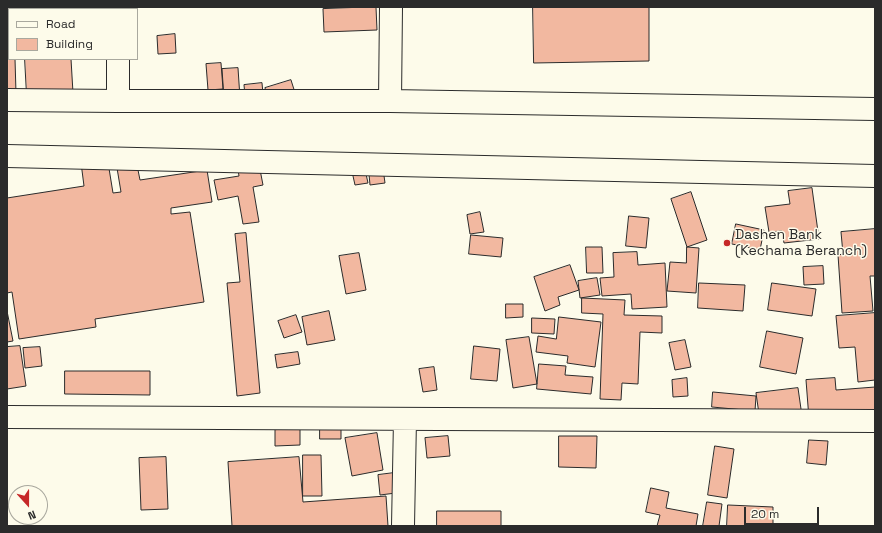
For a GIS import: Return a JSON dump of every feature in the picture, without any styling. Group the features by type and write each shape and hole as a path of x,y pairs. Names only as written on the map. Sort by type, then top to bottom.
{"street":[{"path":"390,102 391,7"},
{"path":"118,60 118,101"},
{"path":"7,100 390,102 875,109"},
{"path":"7,156 875,176"},
{"path":"7,417 875,422"},
{"path":"403,526 405,420"}],"building":[{"path":"7,7 13,7 8,8 8,60 15,60 16,93 7,93"},
{"path":"376,7 377,30 324,32 323,9"},
{"path":"533,7 649,7 649,61 534,63"},
{"path":"175,34 176,53 158,54 157,36"},
{"path":"25,60 71,60 73,93 27,96"},
{"path":"221,63 223,89 208,90 206,64"},
{"path":"238,68 240,98 224,99 222,69"},
{"path":"291,80 297,99 271,107 265,88"},
{"path":"262,83 264,104 246,106 244,85"},
{"path":"106,150 113,193 121,192 117,168 137,165 140,180 207,170 212,202 171,208 171,214 190,212 204,302 95,319 96,327 19,339 12,292 7,293 7,198 84,186 80,155"},
{"path":"257,154 263,185 253,187 259,222 243,224 238,196 218,200 214,180 239,176 236,158"},
{"path":"382,161 385,183 370,185 368,163"},
{"path":"364,165 368,183 355,185 351,167"},
{"path":"812,188 819,239 784,243 782,231 769,232 765,207 790,204 788,191"},
{"path":"691,192 707,240 687,247 671,199"},
{"path":"480,212 484,232 470,234 467,215"},
{"path":"629,216 649,218 646,248 626,246"},
{"path":"736,224 764,230 760,250 732,244"},
{"path":"875,229 875,276 870,276 873,311 842,313 838,255 843,254 841,232"},
{"path":"246,233 260,393 237,396 227,283 240,282 235,234"},
{"path":"471,235 503,238 501,257 469,254"},
{"path":"586,247 602,247 603,273 587,273"},
{"path":"687,247 699,248 696,293 667,291 670,262 686,263"},
{"path":"637,252 638,265 665,263 667,307 632,309 631,294 602,296 600,278 614,277 613,253"},
{"path":"359,253 366,290 346,294 339,256"},
{"path":"570,265 579,290 558,297 560,305 545,311 534,277"},
{"path":"823,266 824,284 804,285 803,267"},
{"path":"597,278 600,295 580,298 578,281"},
{"path":"699,283 745,285 743,311 698,308"},
{"path":"772,283 816,289 812,316 768,310"},
{"path":"582,298 625,300 624,315 662,316 662,333 640,332 638,384 622,383 621,400 600,399 603,314 582,313"},
{"path":"506,304 523,304 523,317 506,318"},
{"path":"7,311 13,341 7,342"},
{"path":"329,311 335,340 307,345 302,317"},
{"path":"875,313 875,380 858,382 855,347 839,348 836,316"},
{"path":"296,315 302,332 284,338 278,321"},
{"path":"559,317 601,322 595,367 567,363 568,356 536,352 538,336 556,339"},
{"path":"532,318 555,319 554,334 532,333"},
{"path":"767,331 803,338 796,374 760,367"},
{"path":"529,337 537,384 513,388 506,340"},
{"path":"685,340 691,367 675,370 669,343"},
{"path":"20,346 26,386 7,389 7,347"},
{"path":"474,346 500,349 497,381 471,379"},
{"path":"40,347 42,366 25,368 23,348"},
{"path":"298,352 300,364 277,368 275,355"},
{"path":"539,364 566,366 565,375 593,377 591,394 537,389"},
{"path":"434,367 437,390 423,392 419,369"},
{"path":"65,371 150,371 150,395 65,394"},
{"path":"687,378 688,396 673,397 672,380"},
{"path":"835,378 836,390 875,387 875,413 809,419 806,380"},
{"path":"798,388 802,416 760,421 756,393"},
{"path":"713,392 756,396 755,411 712,407"},
{"path":"320,424 341,425 341,439 320,439"},
{"path":"300,429 300,445 275,446 275,430"},
{"path":"377,433 383,470 352,476 345,438"},
{"path":"448,436 450,456 427,458 425,438"},
{"path":"559,436 597,436 596,468 559,467"},
{"path":"809,440 828,441 826,465 807,463"},
{"path":"715,446 734,449 727,498 708,495"},
{"path":"303,455 321,455 322,496 303,496"},
{"path":"166,457 168,509 141,510 139,458"},
{"path":"299,457 303,502 386,496 388,526 232,526 228,462"},
{"path":"394,473 396,493 380,495 378,475"},
{"path":"651,488 669,492 666,508 698,514 696,526 657,526 660,515 646,512"},
{"path":"707,502 722,504 719,526 703,526"},
{"path":"728,505 773,507 773,526 727,526"},
{"path":"437,511 501,511 501,526 437,526"}],"place":[{"name":"Dashen Bank (Kechama Beranch)","path":"727,243"}]}
